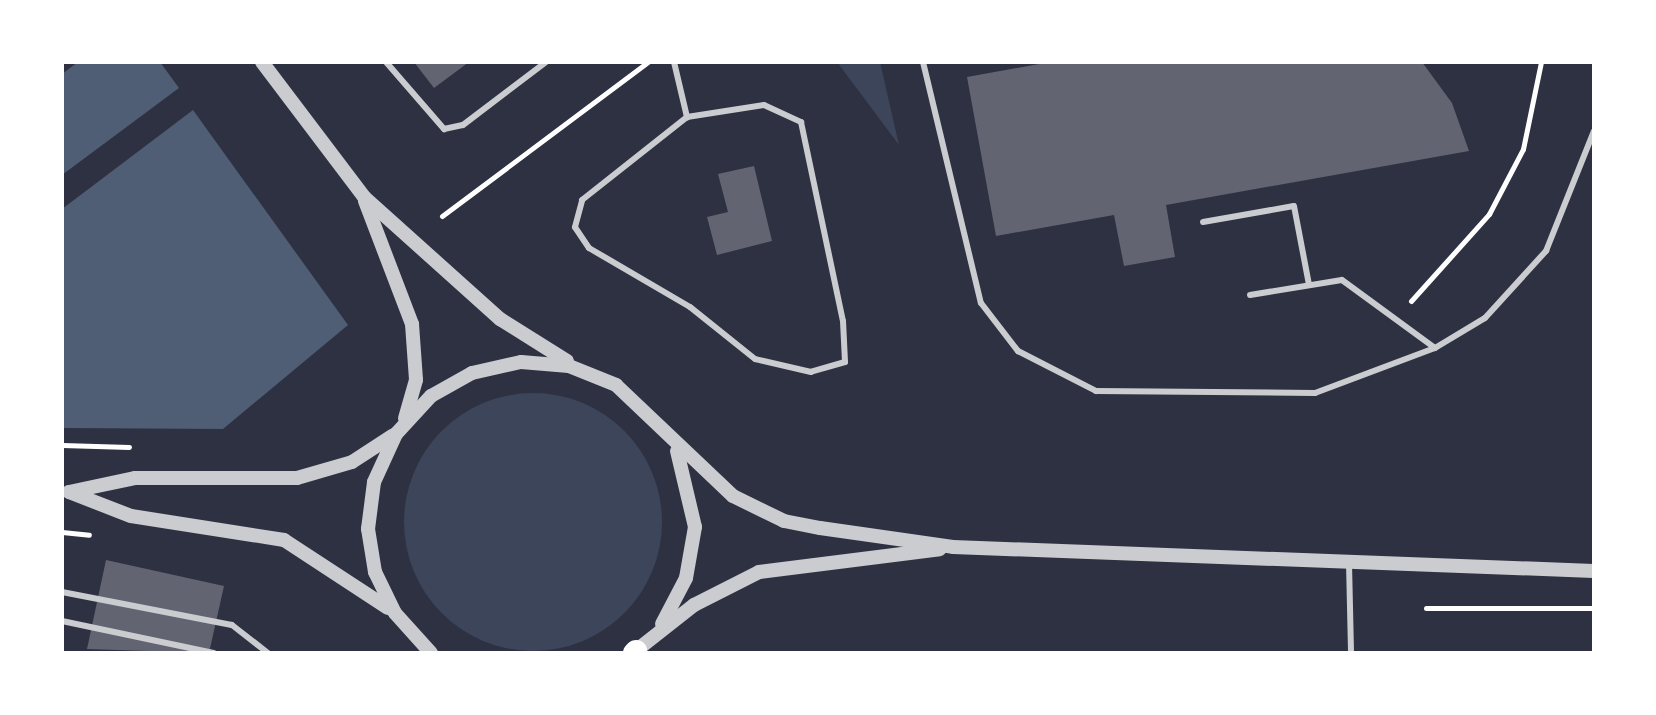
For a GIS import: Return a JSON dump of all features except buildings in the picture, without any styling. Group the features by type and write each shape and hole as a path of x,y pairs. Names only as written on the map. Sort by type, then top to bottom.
{"street":[{"path":"262,62 364,197 500,319 632,397 666,433 753,509 820,528 953,547 1594,571"},
{"path":"364,197 417,355 399,429 374,482 368,529 375,572 395,613"},
{"path":"65,492 135,478 297,478 352,462 399,429 453,382 496,365 540,362 592,373"},
{"path":"639,648 686,578 695,527 688,477 666,433"},
{"path":"65,492 131,516 284,540 395,613 431,653"},
{"path":"639,648 759,572 953,547"}],"lane":[{"path":"386,62 444,129 463,125 546,62"},
{"path":"674,62 687,117"},
{"path":"923,62 981,303 1018,351 1051,372 1096,391 1315,393 1435,348 1485,318 1546,251 1594,131"},
{"path":"764,105 801,122 845,362 811,372 755,359 690,307 589,248 575,227 582,200 687,117 764,105"},
{"path":"1203,222 1294,206 1309,285"},
{"path":"1250,295 1342,280 1397,316 1435,348"},
{"path":"1349,563 1351,653"},
{"path":"62,592 232,625 268,653"},
{"path":"62,621 214,653"}],"path":[{"path":"442,216 648,62"},
{"path":"1397,316 1489,214 1523,149 1541,62"},
{"path":"1426,608 1594,608"}],"shaded area":[{"path":"78,62 160,62 179,88 62,175 62,74"},
{"path":"837,62 880,62 899,145"},
{"path":"193,110 348,325 223,429 62,428 62,209"},
{"path":"520,393 546,393 571,398 594,408 615,422 633,440 657,484 662,522 657,560 647,583 633,604 615,622 571,646 546,651 520,651 495,646 472,636 451,622 433,604 409,560 404,535 404,509 409,484 419,461 433,440 451,422 495,398"}]}
